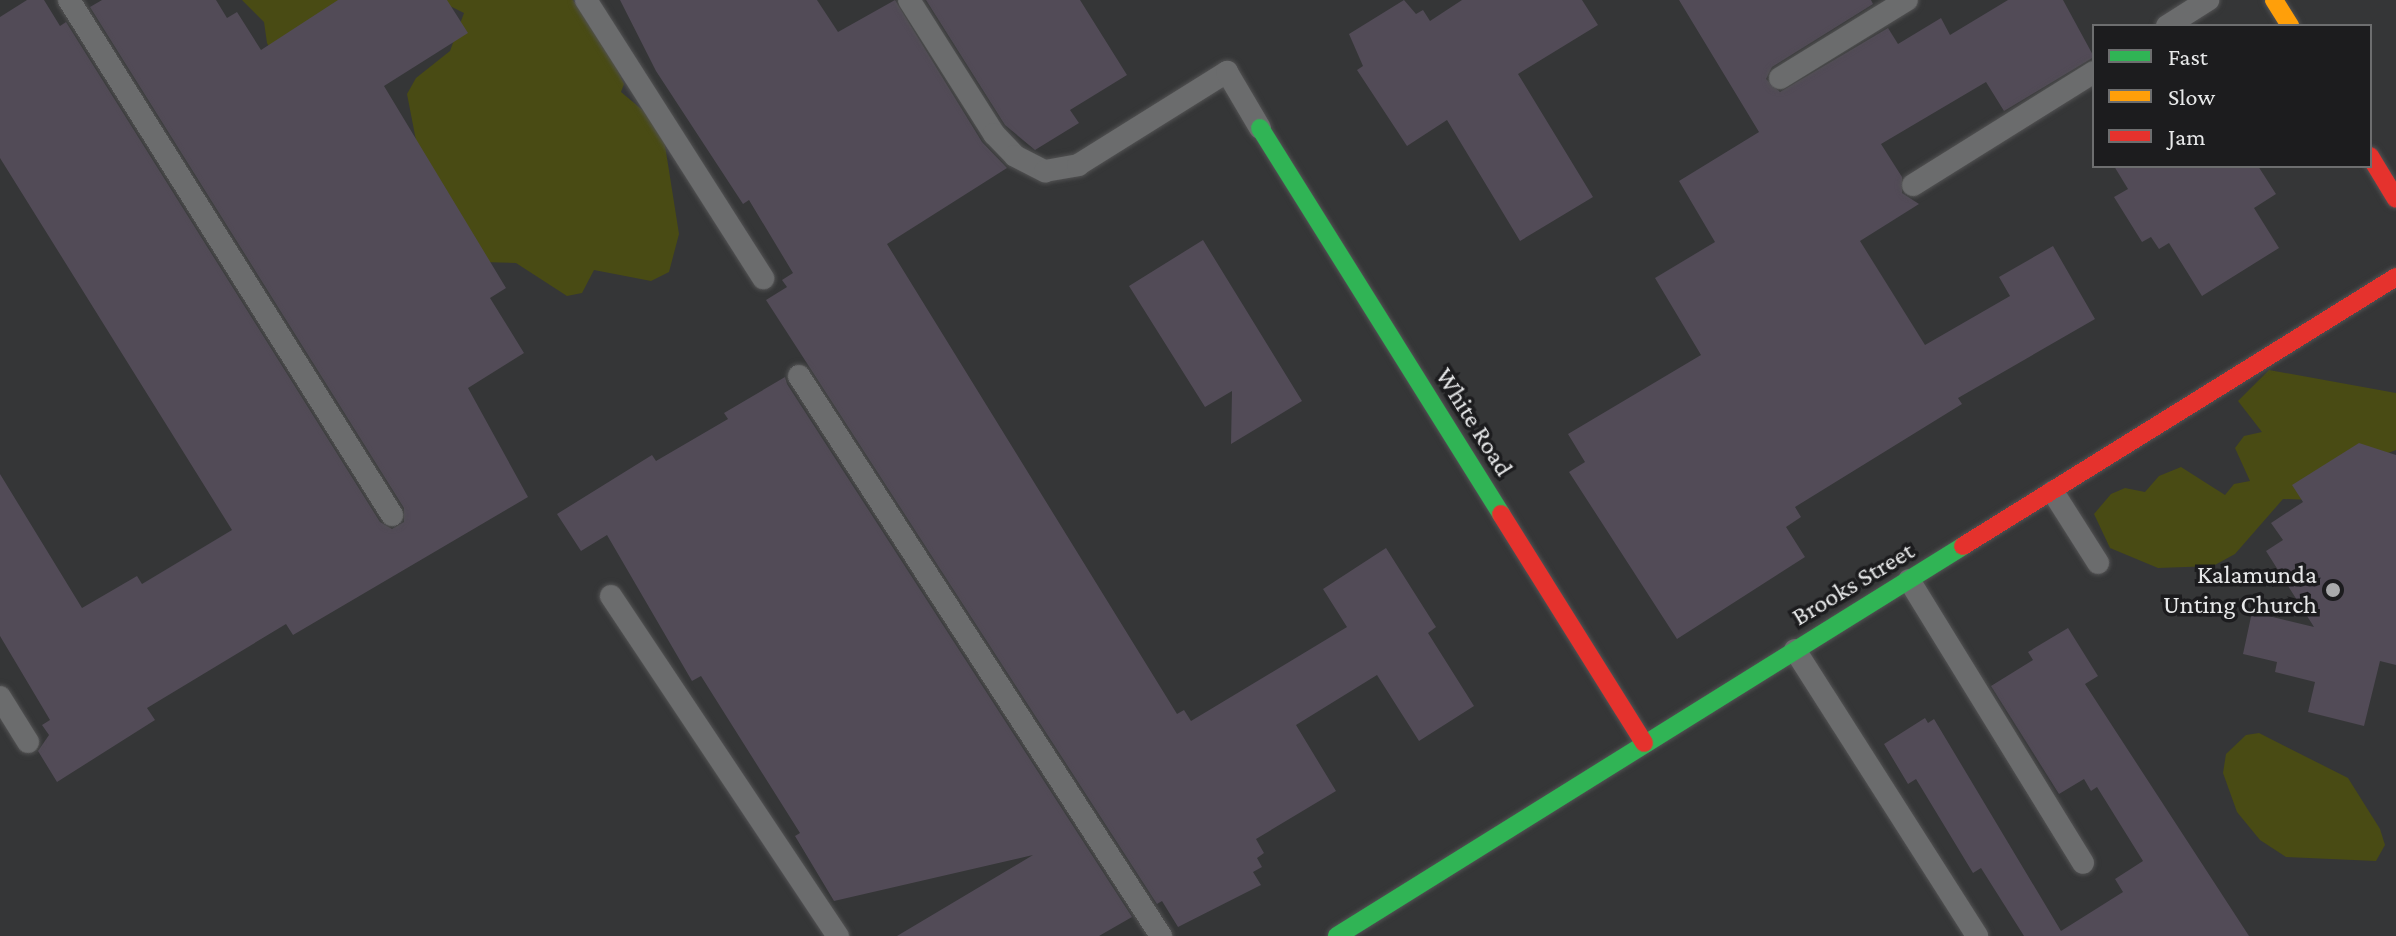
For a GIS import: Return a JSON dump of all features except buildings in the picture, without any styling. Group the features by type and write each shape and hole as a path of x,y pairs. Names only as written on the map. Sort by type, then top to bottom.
{"street":[{"path":"2274,0 2289,24"},
{"name":"White Road","path":"1260,128 1644,743"},
{"path":"2372,159 2394,190"},
{"name":"Brooks Street","path":"1337,936 2396,277"}],"lane":[{"path":"69,0 392,515"},
{"path":"586,0 763,278"},
{"path":"909,0 994,134 1015,156 1045,171 1078,165 1227,72 1260,128"},
{"path":"1780,78 1907,0"},
{"path":"2170,24 2208,0"},
{"path":"1913,185 2092,73"},
{"path":"799,376 1161,936"},
{"path":"2053,492 2098,563"},
{"path":"1909,580 2083,863"},
{"path":"611,596 838,936"},
{"path":"1795,650 1977,936"},
{"path":"0,697 28,742"}],"shaded area":[{"path":"242,0 345,0 277,61 267,43 264,22"},
{"path":"438,0 573,0 614,63 624,84 621,92 658,123 664,139 679,234 669,272 651,281 594,270 582,293 567,296 516,263 481,262 420,161 407,94 416,78 450,51 464,13"},
{"path":"2269,370 2396,393 2396,450 2369,460 2316,500 2283,499 2235,554 2213,566 2158,568 2110,548 2094,514 2111,494 2125,488 2145,492 2159,476 2181,467 2225,495 2234,484 2250,481 2235,448 2244,436 2262,432 2238,401"},
{"path":"2259,733 2348,778 2380,829 2385,845 2376,861 2286,857 2260,840 2237,812 2223,773 2226,754 2246,735"}],"traffic: fast":[{"path":"1260,128 1501,514"},
{"path":"1337,936 1963,546"}],"traffic: slow":[{"path":"2274,0 2289,24"}],"traffic: jam":[{"path":"2372,159 2396,199"},
{"path":"1963,546 2396,277"},
{"path":"1501,514 1644,743"}],"place":[{"name":"Kalamunda Unting Church","path":"2333,590"}]}
